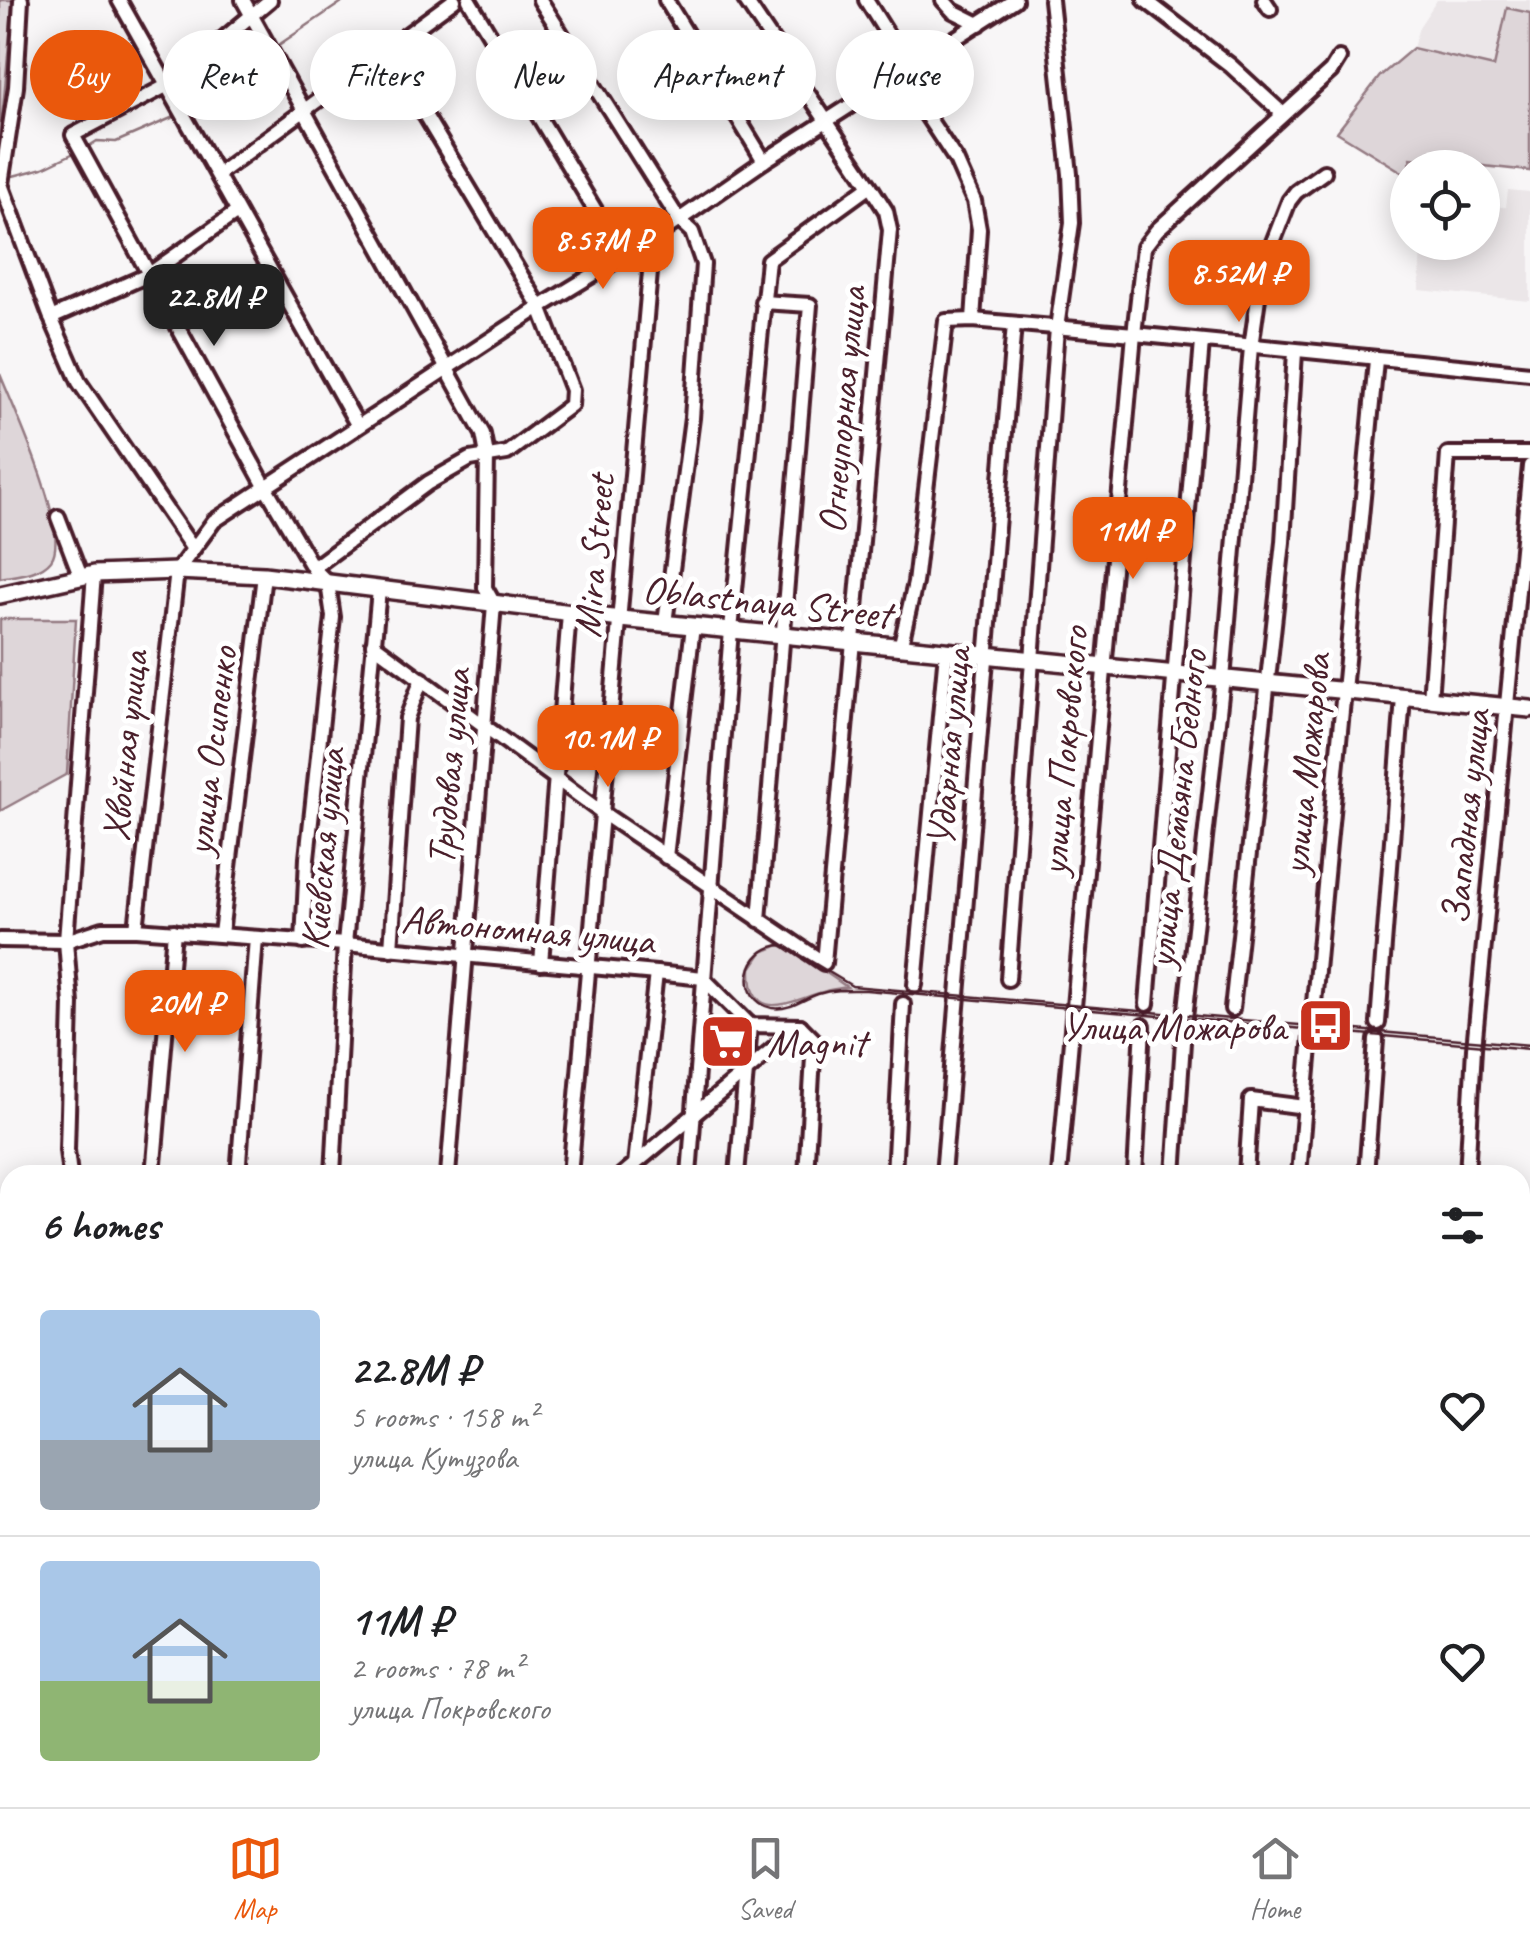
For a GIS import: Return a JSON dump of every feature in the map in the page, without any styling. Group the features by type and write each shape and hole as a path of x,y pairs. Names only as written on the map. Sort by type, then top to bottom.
{"main road":[{"name":"Oblastnaya Street","path":"0,595 87,576 177,571 264,576 782,636 1530,710"}],"street":[{"path":"22,0 16,87 2,184 79,382 193,549"},
{"path":"119,0 163,77"},
{"path":"243,0 483,434 487,455"},
{"path":"235,30 270,0"},
{"path":"413,30 454,0"},
{"path":"469,0 622,256"},
{"path":"540,0 679,220 692,232 704,264 692,418 665,623"},
{"path":"666,0 764,161"},
{"name":"Огнеупорная улица","path":"745,0 886,211 890,230 824,962 759,920"},
{"path":"866,0 885,30"},
{"path":"943,0 953,11 979,24"},
{"path":"969,30 1015,0"},
{"path":"1008,979 1057,328 1072,224 1051,0"},
{"path":"1145,0 1230,65 1282,113"},
{"name":"улица Покровского","path":"1060,1165 1140,270 1149,237 1331,71 1339,58"},
{"path":"163,89 73,135 265,486 313,568 328,584 333,617 307,858 303,942"},
{"path":"218,174 310,106"},
{"path":"177,571 214,521 540,307 650,240 836,114"},
{"path":"187,120 358,426"},
{"path":"313,568 428,483 470,459 507,453 571,404 572,390 540,307 428,120"},
{"path":"930,120 956,160 974,201 979,229 973,320"},
{"name":"улица Демьяна Бедного","path":"1175,1165 1184,1027 1223,680 1258,291 1277,228 1296,192 1324,172"},
{"path":"690,1165 731,630 768,260 870,186"},
{"path":"51,318 148,274 237,212"},
{"name":"Mira Street","path":"571,1165 621,618 650,240"},
{"path":"374,644 604,814 759,920 810,304 762,302"},
{"path":"900,648 915,583 946,321 1134,334 1530,373"},
{"name":"Ударная улица","path":"944,1165 1014,324"},
{"path":"1147,1004 1202,342"},
{"path":"1232,1010 1283,542 1295,352"},
{"name":"улица Можарова","path":"1301,1165 1310,1028 1376,360"},
{"path":"1430,700 1448,454 1530,454"},
{"name":"Трудовая улица","path":"449,1165 494,604 485,588 487,455"},
{"name":"Западная улица","path":"1468,1165 1474,1048 1530,466"},
{"path":"58,517 87,576 66,941 71,1004 69,1165"},
{"name":"Хвойная улица","path":"136,929 177,571"},
{"name":"улица Осипенко","path":"221,934 264,576"},
{"name":"Киевская улица","path":"334,1165 345,944 379,590"},
{"path":"542,964 569,613"},
{"path":"666,857 694,626"},
{"path":"915,985 946,652"},
{"path":"391,948 407,718 422,679"},
{"path":"1378,1023 1402,697"},
{"name":"Автономная улица","path":"0,940 66,941 103,928 136,929 345,944 703,978 750,1026"},
{"path":"154,1165 174,932"},
{"path":"239,1165 256,938"},
{"path":"634,1165 656,973"},
{"path":"895,1165 903,1004"},
{"path":"738,1165 750,1026 800,1026 814,1040 807,1165"},
{"path":"634,1165 800,1026"},
{"path":"1135,1165 1143,1026"},
{"path":"1367,1165 1376,1040"},
{"path":"1247,1165 1251,1100 1305,1106"}],"shaded area":[{"path":"0,0 13,0 0,142"},
{"path":"1437,0 1530,0 1530,13 1507,8 1495,68 1413,48 1419,27"},
{"path":"1507,8 1530,13 1530,171 1500,168 1500,150 1390,150 1390,165 1337,132 1380,76 1413,48 1494,67"},
{"path":"1508,190 1530,192 1530,301 1419,290 1420,260 1500,260 1500,207 1506,207"},
{"path":"0,374 48,498 55,545 51,560 41,568 0,578"},
{"path":"0,619 76,619 67,774 0,811"},
{"path":"779,945 790,948 847,987 786,1003 765,1004 752,986 751,968 762,952"}],"waterway":[{"path":"290,37 345,0"},
{"path":"86,148 97,141 116,142 167,120"},
{"path":"13,176 43,168 76,152"}],"tram line":[{"path":"1530,1045 852,986 784,945 770,947 760,954 749,974 753,995 772,1008 790,1006 824,992 866,990 1530,1049"}],"place":[{"name":"Улица Можарова","path":"1325,1026"},
{"name":"Magnit","path":"728,1042"}]}
